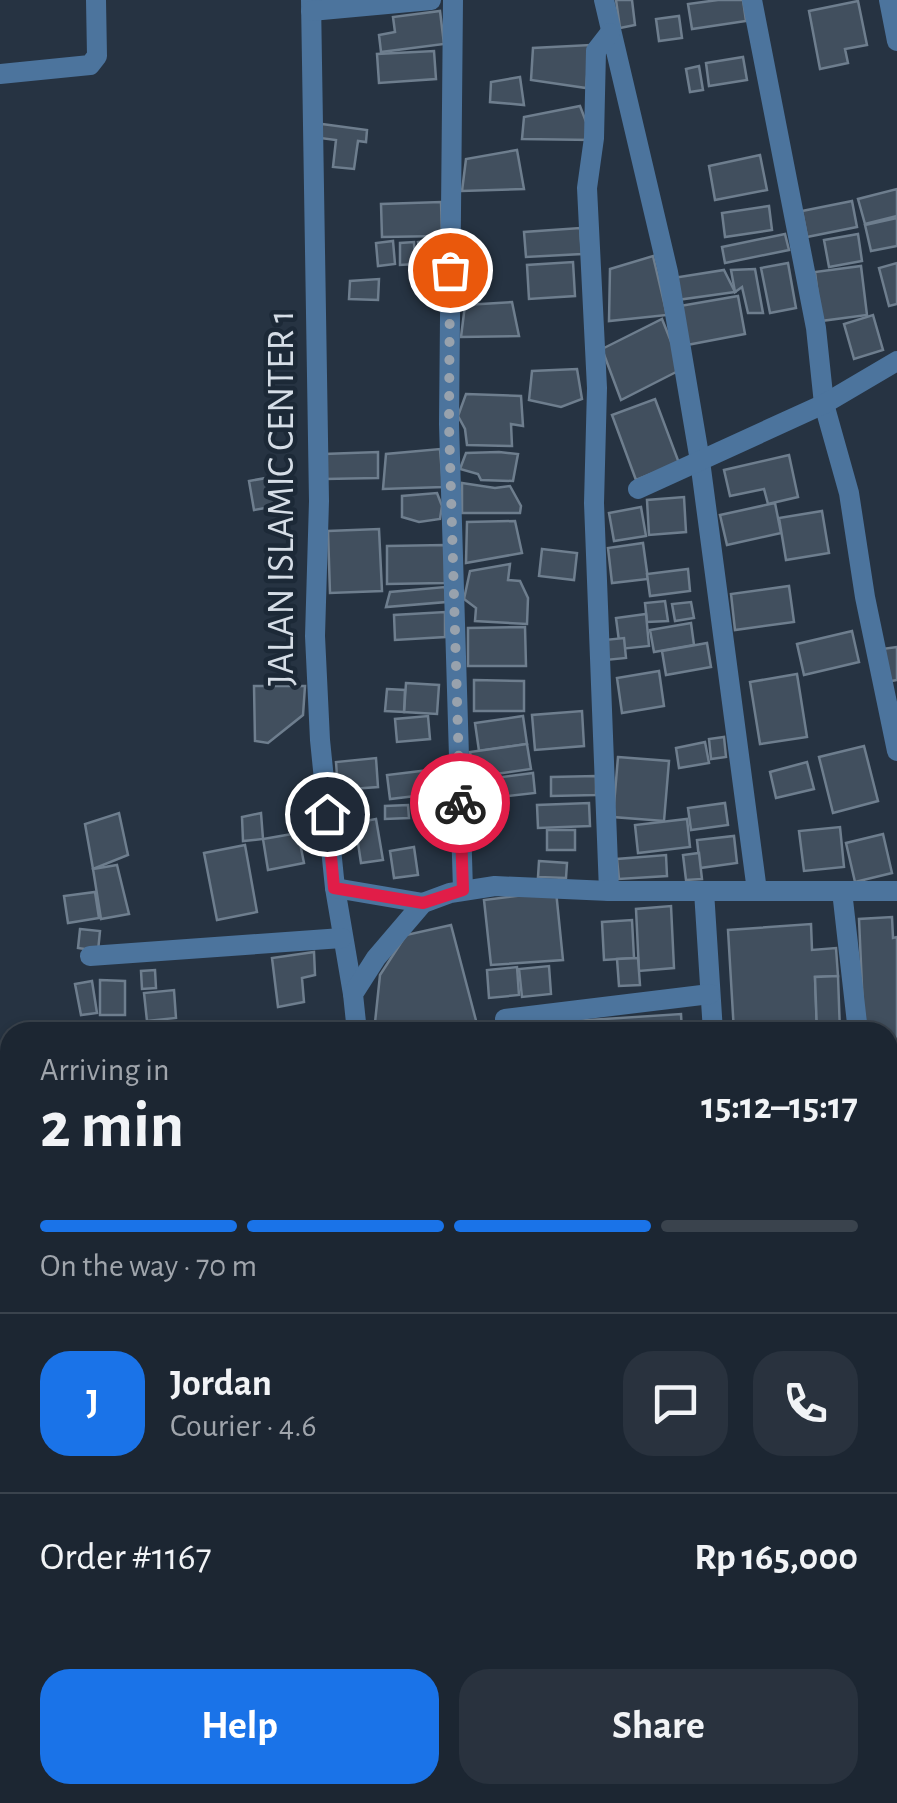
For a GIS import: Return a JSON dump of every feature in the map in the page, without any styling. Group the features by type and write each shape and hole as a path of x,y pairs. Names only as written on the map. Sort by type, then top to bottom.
{"street":[{"path":"0,74 90,64 97,56 96,0"},
{"path":"311,6 431,0"},
{"path":"452,0 449,424 463,890"},
{"path":"604,0 668,272 700,461 756,891"},
{"path":"752,0 816,328 824,404 849,493 864,597 891,694 897,752"},
{"path":"889,0 897,41"},
{"name":"JALAN ISLAMIC CENTER 1","path":"311,6 320,740 334,888 356,1022"},
{"path":"609,890 594,504 597,388 587,188 594,138 596,51 610,33"},
{"path":"638,489 824,404 897,361"},
{"path":"334,888 423,903 463,890 495,886 897,890"},
{"path":"704,891 712,1022"},
{"path":"842,891 857,1022"},
{"path":"353,994 376,958 423,903"},
{"path":"90,956 342,938"},
{"path":"505,1018 710,994"}],"building":[{"path":"616,0 632,0 635,25 620,28"},
{"path":"743,0 746,21 692,29 688,4"},
{"path":"858,1 867,45 845,49 848,63 820,69 809,11"},
{"path":"440,11 444,44 381,52 379,35 395,32 393,17"},
{"path":"679,16 682,38 659,41 656,19"},
{"path":"590,45 586,88 531,80 533,48"},
{"path":"434,51 436,79 379,83 377,54"},
{"path":"743,57 747,80 709,86 706,63"},
{"path":"699,66 703,90 690,92 686,69"},
{"path":"520,77 524,105 490,102 491,82"},
{"path":"580,106 593,140 522,139 524,117"},
{"path":"322,124 367,130 366,142 358,141 354,169 333,167 336,140 320,138"},
{"path":"517,150 524,189 462,191 466,159"},
{"path":"760,155 767,190 715,200 709,166"},
{"path":"897,189 897,216 865,224 858,199"},
{"path":"852,201 857,227 807,237 802,211"},
{"path":"441,202 442,236 382,237 381,204"},
{"path":"769,206 772,230 725,237 722,213"},
{"path":"897,218 897,246 871,251 865,225"},
{"path":"580,228 582,254 526,257 524,232"},
{"path":"785,234 789,250 725,263 722,247"},
{"path":"858,234 862,261 829,267 824,240"},
{"path":"441,239 444,259 421,262 418,242"},
{"path":"393,241 395,264 378,266 376,243"},
{"path":"414,242 415,264 400,265 400,243"},
{"path":"653,256 667,315 609,321 610,269"},
{"path":"573,262 575,296 529,299 527,265"},
{"path":"788,263 796,308 770,313 761,268"},
{"path":"897,263 897,304 889,306 879,268"},
{"path":"861,266 867,315 821,321 815,272"},
{"path":"755,269 763,313 748,313 742,287 735,292 731,270"},
{"path":"724,270 735,292 677,300 673,278"},
{"path":"379,279 378,300 349,299 350,281"},
{"path":"738,296 745,334 687,345 680,306"},
{"path":"512,302 519,336 461,337 465,305"},
{"path":"873,315 883,350 854,359 844,324"},
{"path":"662,319 682,369 621,400 602,349"},
{"path":"577,369 582,399 561,407 529,400 532,371"},
{"path":"466,394 521,396 523,426 511,424 512,446 467,445 458,416"},
{"path":"655,399 679,463 636,480 612,415"},
{"path":"440,449 443,487 383,489 386,454"},
{"path":"378,452 378,478 325,479 324,454"},
{"path":"466,453 518,454 513,481 481,480 478,474 460,469"},
{"path":"789,455 798,497 768,504 764,489 730,496 724,470"},
{"path":"283,475 288,504 254,510 249,481"},
{"path":"462,483 510,486 521,506 520,513 462,513"},
{"path":"437,493 442,506 440,519 419,522 402,517 402,496"},
{"path":"684,497 686,532 649,535 647,500"},
{"path":"775,503 781,533 727,545 720,515"},
{"path":"641,507 646,536 614,541 609,513"},
{"path":"822,511 829,553 786,560 779,518"},
{"path":"515,521 522,553 466,563 467,522"},
{"path":"379,529 382,591 330,593 328,531"},
{"path":"643,543 648,579 612,583 608,548"},
{"path":"445,545 445,583 387,584 387,546"},
{"path":"542,549 577,553 574,580 539,576"},
{"path":"510,564 508,580 520,581 528,598 527,624 475,621 476,608 464,599 470,571"},
{"path":"688,569 690,591 650,596 647,574"},
{"path":"789,586 794,622 735,630 731,594"},
{"path":"445,587 446,602 386,607 390,592"},
{"path":"665,601 668,621 647,622 645,603"},
{"path":"691,602 694,618 675,621 672,604"},
{"path":"445,612 445,637 395,640 394,615"},
{"path":"646,614 649,646 620,649 616,618"},
{"path":"691,623 694,645 654,652 650,630"},
{"path":"525,627 526,666 468,666 468,628"},
{"path":"852,631 859,662 804,675 797,644"},
{"path":"624,638 626,658 606,660 604,640"},
{"path":"707,643 711,667 666,675 662,651"},
{"path":"897,647 897,680 886,682 882,649"},
{"path":"659,671 664,706 622,713 617,678"},
{"path":"797,674 807,737 760,744 750,682"},
{"path":"474,680 524,681 524,711 474,711"},
{"path":"406,683 439,685 437,714 404,712"},
{"path":"254,686 305,686 303,715 268,743 255,741"},
{"path":"387,689 405,690 404,712 385,711"},
{"path":"582,711 584,746 535,750 532,715"},
{"path":"428,716 430,739 397,742 395,719"},
{"path":"523,716 527,744 479,751 475,723"},
{"path":"724,737 726,757 711,759 709,739"},
{"path":"705,742 709,763 679,768 676,748"},
{"path":"527,744 531,769 474,777 470,752"},
{"path":"864,746 878,801 833,813 819,757"},
{"path":"618,757 669,761 664,821 613,817"},
{"path":"376,758 378,787 338,790 336,762"},
{"path":"807,762 814,789 776,798 770,772"},
{"path":"438,769 441,793 390,799 387,775"},
{"path":"533,773 535,793 473,800 471,781"},
{"path":"596,776 596,795 551,796 551,777"},
{"path":"589,803 590,826 538,828 537,805"},
{"path":"725,803 728,825 691,830 688,808"},
{"path":"408,805 409,818 385,819 385,806"},
{"path":"119,813 128,855 93,869 85,824"},
{"path":"261,813 263,839 243,841 242,817"},
{"path":"376,819 383,860 361,863 355,823"},
{"path":"687,819 690,847 638,853 635,825"},
{"path":"840,827 844,867 804,871 799,831"},
{"path":"547,830 575,830 575,850 547,850"},
{"path":"298,833 304,863 268,870 263,839"},
{"path":"883,834 892,873 855,882 846,843"},
{"path":"734,836 737,863 700,868 697,840"},
{"path":"245,845 257,912 217,920 204,853"},
{"path":"414,847 418,875 394,878 390,851"},
{"path":"699,853 702,879 686,880 683,855"},
{"path":"666,855 667,876 619,879 617,859"},
{"path":"539,861 567,863 566,878 538,877"},
{"path":"117,865 129,914 101,919 93,869"},
{"path":"556,891 563,960 491,965 484,900"},
{"path":"95,892 99,918 68,923 64,896"},
{"path":"671,906 674,968 639,971 636,909"},
{"path":"892,917 893,938 897,937 897,1022 864,1022 859,919"},
{"path":"632,920 634,958 604,960 602,922"},
{"path":"811,924 812,950 836,948 838,976 815,977 817,1022 733,1022 728,930"},
{"path":"451,925 476,1022 375,1022 380,975 406,935"},
{"path":"80,929 100,931 98,951 78,948"},
{"path":"314,952 315,975 302,978 304,1002 278,1007 272,958"},
{"path":"638,958 640,985 619,986 617,959"},
{"path":"549,966 551,994 522,997 519,969"},
{"path":"517,967 519,995 489,998 487,970"},
{"path":"155,970 156,988 142,989 141,971"},
{"path":"838,976 840,1022 817,1022 815,977"},
{"path":"100,980 125,981 125,1015 100,1015"},
{"path":"92,981 97,1013 81,1015 75,984"},
{"path":"174,990 176,1018 147,1021 144,993"},
{"path":"681,1014 681,1022 559,1022"}],"way so far":[{"path":"450,270 449,424 460,803"}],"route":[{"path":"327,814 334,888 423,903 463,890 460,803"}]}
